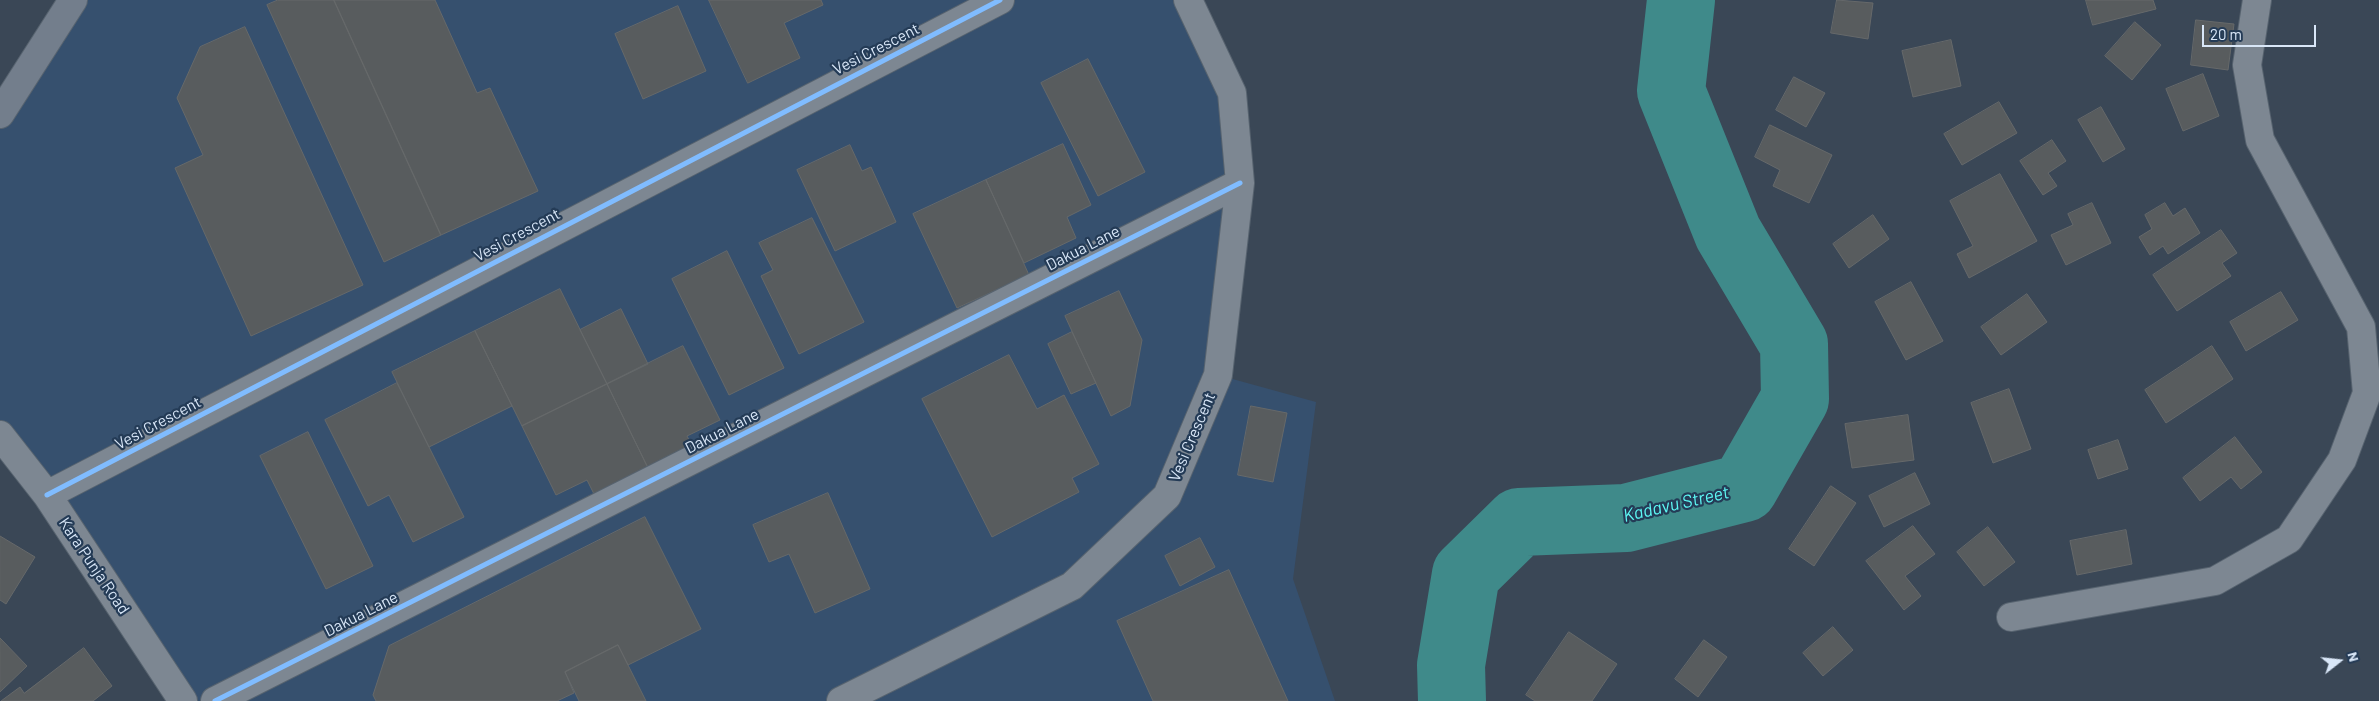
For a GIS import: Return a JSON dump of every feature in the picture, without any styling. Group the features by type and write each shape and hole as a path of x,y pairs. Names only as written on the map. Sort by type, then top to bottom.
{"main road":[{"path":"0,114 73,0"}],"street":[{"name":"Vesi Crescent","path":"47,495 1000,0"},
{"name":"Vesi Crescent","path":"841,701 1072,586 1167,496 1218,375 1240,183 1232,93 1188,0"},
{"path":"2011,617 2215,581 2289,539 2342,460 2367,394 2361,327 2260,140 2247,65 2257,0"},
{"name":"Dakua Lane","path":"215,701 1240,183"},
{"name":"Kara Punja Road","path":"0,436 47,495 183,701"}],"shaded area":[{"path":"73,0 1188,0 1232,93 1218,375 1316,402 1293,579 1335,701 183,701 0,436 0,114"}],"building":[{"path":"278,0 334,0 441,235 384,262 267,5"},
{"path":"334,0 435,0 477,93 490,88 538,191 441,235"},
{"path":"709,0 821,0 823,5 784,23 800,58 748,83"},
{"path":"1837,0 1873,3 1868,39 1831,33"},
{"path":"2086,0 2153,0 2156,9 2093,25"},
{"path":"678,6 706,71 643,99 615,34"},
{"path":"2196,20 2234,24 2228,70 2191,65"},
{"path":"2135,22 2161,45 2132,80 2105,56"},
{"path":"245,27 363,285 251,336 175,168 203,155 177,98 200,47"},
{"path":"1951,40 1961,86 1913,97 1902,51"},
{"path":"1088,59 1145,172 1098,196 1041,83"},
{"path":"2203,74 2219,116 2183,131 2166,89"},
{"path":"1794,77 1825,93 1806,127 1776,110"},
{"path":"1999,102 2017,133 1962,165 1944,134"},
{"path":"2101,107 2125,149 2103,162 2078,120"},
{"path":"1770,125 1832,155 1809,203 1773,186 1780,170 1755,157"},
{"path":"2052,140 2066,161 2048,173 2057,186 2043,195 2020,161"},
{"path":"1063,144 1091,205 1067,217 1076,238 1024,263 986,180"},
{"path":"850,145 862,171 871,167 896,222 835,251 797,170"},
{"path":"2000,174 2037,241 1969,278 1957,254 1973,246 1950,201"},
{"path":"986,180 1029,275 957,308 913,214"},
{"path":"2092,203 2111,243 2066,265 2051,235 2073,225 2068,214"},
{"path":"2165,203 2173,216 2185,208 2200,233 2168,254 2163,246 2150,255 2139,237 2152,229 2145,215"},
{"path":"1873,215 1889,239 1849,268 1833,244"},
{"path":"812,218 864,322 799,354 761,276 773,270 759,243"},
{"path":"2221,230 2237,253 2222,263 2231,276 2177,311 2153,275"},
{"path":"727,251 784,368 729,395 672,279"},
{"path":"1911,282 1943,341 1906,360 1875,302"},
{"path":"560,289 607,384 522,426 475,331"},
{"path":"1119,291 1142,340 1130,406 1111,416 1065,316"},
{"path":"2281,292 2298,320 2246,351 2230,322"},
{"path":"2027,294 2047,322 2001,355 1981,327"},
{"path":"621,309 648,364 607,384 580,330"},
{"path":"475,331 512,406 429,447 392,372"},
{"path":"1072,332 1096,383 1071,394 1048,344"},
{"path":"683,346 720,420 687,436 692,446 648,468 607,384"},
{"path":"2212,346 2233,379 2166,423 2145,390"},
{"path":"1009,355 1037,409 1064,395 1099,464 1072,478 1079,492 992,537 922,399"},
{"path":"397,383 464,517 413,542 389,495 368,506 325,420"},
{"path":"607,384 648,468 594,494 587,480 556,495 522,426"},
{"path":"2009,389 2031,449 1993,463 1971,403"},
{"path":"1251,406 1287,413 1273,482 1238,475"},
{"path":"1908,415 1914,460 1852,468 1845,424"},
{"path":"308,432 373,566 326,589 260,456"},
{"path":"2235,437 2262,472 2241,489 2231,477 2200,501 2183,478"},
{"path":"2118,440 2128,469 2098,479 2088,450"},
{"path":"1915,473 1930,504 1884,527 1869,496"},
{"path":"1831,486 1856,503 1814,566 1789,549"},
{"path":"828,493 870,589 815,613 789,554 769,562 753,525"},
{"path":"645,517 701,629 628,665 618,645 565,672 574,693 557,701 376,701 373,695 389,646"},
{"path":"1913,526 1935,554 1905,576 1921,596 1904,610 1866,561"},
{"path":"1988,527 2015,562 1984,586 1957,552"},
{"path":"2126,530 2132,564 2077,575 2070,541"},
{"path":"0,536 35,557 6,604 0,600"},
{"path":"1200,538 1215,567 1180,586 1165,556"},
{"path":"1229,570 1288,701 1153,701 1117,621"},
{"path":"1833,627 1853,650 1823,676 1803,653"},
{"path":"1569,632 1617,664 1592,701 1535,701 1526,695"},
{"path":"0,638 27,666 0,692"},
{"path":"1704,640 1727,657 1698,697 1675,679"},
{"path":"618,645 646,701 579,701 565,672"},
{"path":"84,648 112,686 93,701 1,701 20,687 24,693"}],"waterway":[{"name":"Kadavu Street","path":"1452,701 1451,665 1466,574 1519,522 1626,518 1744,488 1795,399 1794,344 1728,233 1671,91 1681,0"}],"cycle path":[{"path":"47,495 1000,0"},
{"path":"215,701 1240,183"}]}
